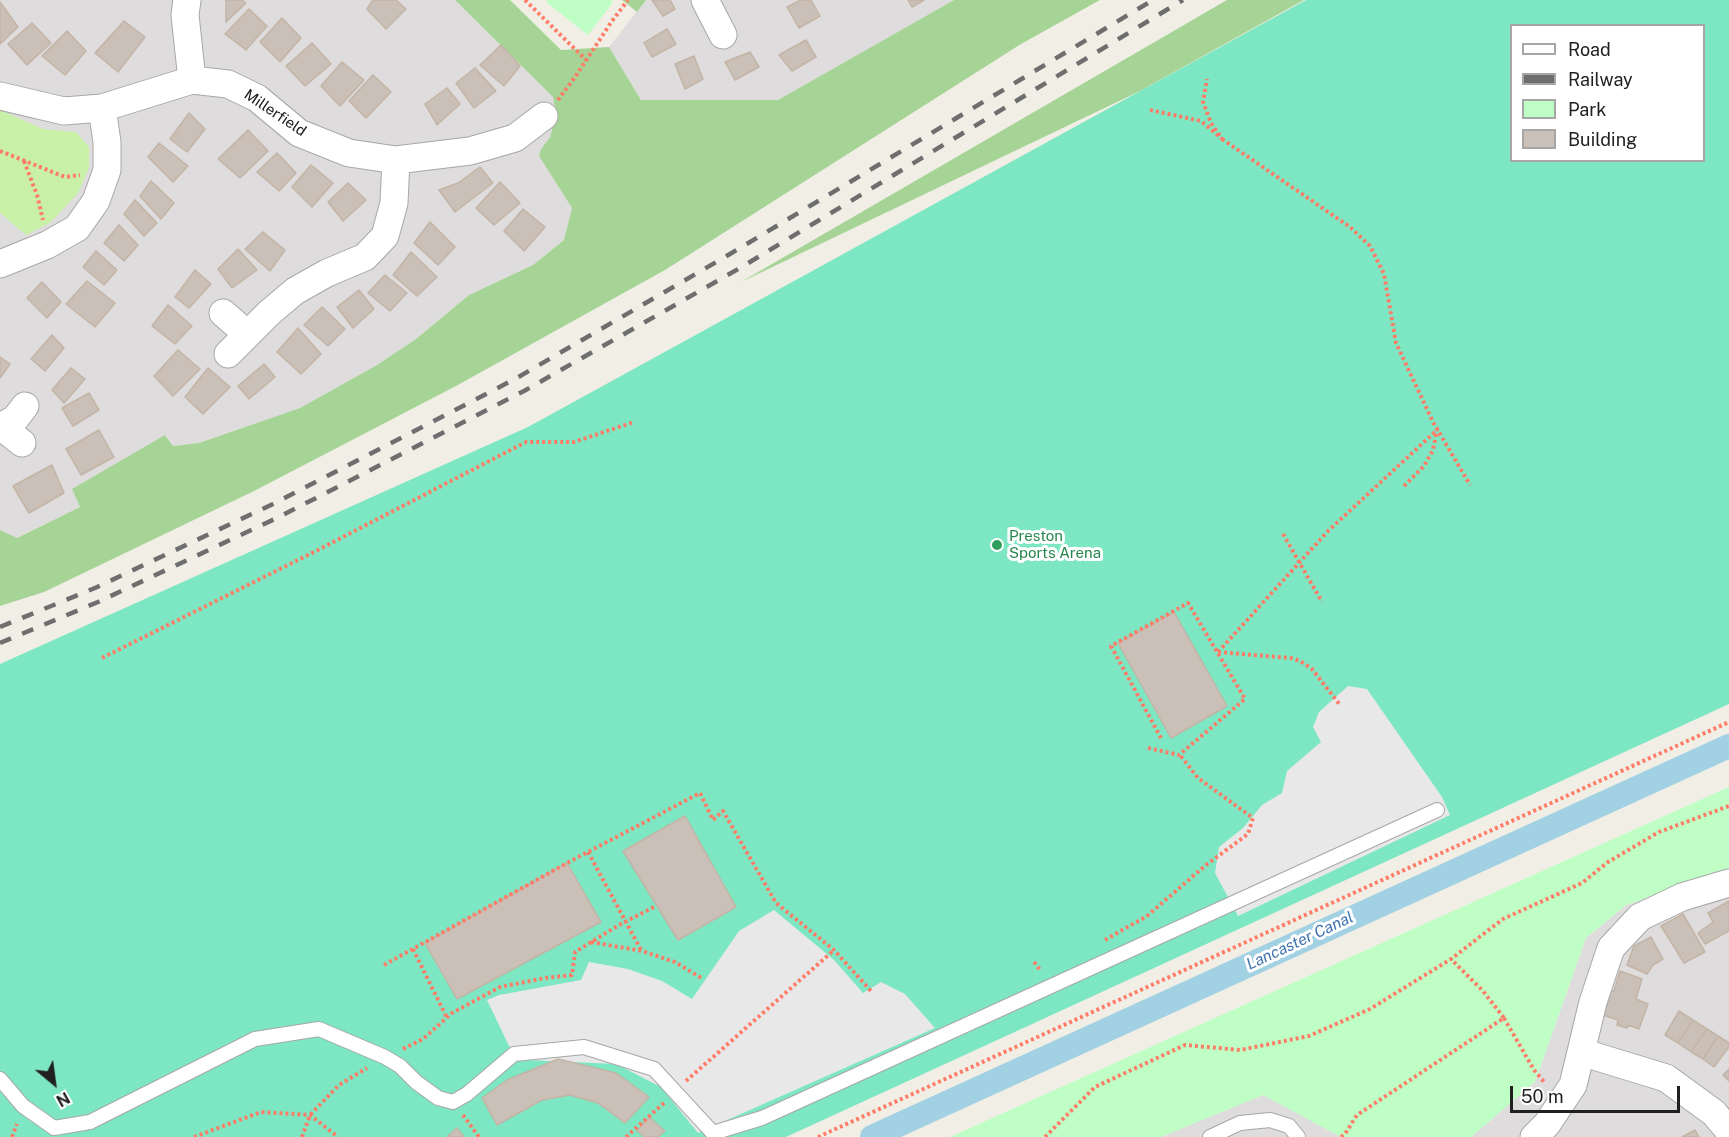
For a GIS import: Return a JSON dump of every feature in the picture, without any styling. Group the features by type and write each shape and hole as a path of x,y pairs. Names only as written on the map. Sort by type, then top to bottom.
{"street":[{"path":"187,0 185,15 192,80"},
{"path":"705,0 723,35"},
{"name":"Millerfield","path":"0,96 64,111 102,108 192,80 228,84 257,98 299,133 349,153 396,160 470,151 515,138 544,116"},
{"path":"0,264 47,246 77,228 96,201 107,170 107,142 102,108"},
{"path":"228,354 295,291 327,273 365,257 385,236 394,203 396,160"},
{"path":"223,313 248,334"},
{"path":"22,442 0,427 15,419 25,406"},
{"path":"1534,1137 1547,1124 1573,1085 1593,1002 1611,948 1640,916 1682,897 1729,883"},
{"path":"1581,1052 1666,1078 1714,1113 1729,1131"}],"lane":[{"path":"0,1079 23,1106 54,1128 90,1122 255,1039 320,1029 400,1066 416,1082 438,1098 453,1102 467,1094 514,1054 584,1047 654,1069 713,1133 762,1118 1437,810"},
{"path":"1210,1137 1240,1123 1270,1120 1289,1126 1298,1137"}],"path":[{"path":"525,0 586,60"},
{"path":"544,116 570,84 628,0"},
{"path":"1207,79 1203,102 1211,123 1222,139"},
{"path":"1150,110 1201,122 1350,227 1370,246 1384,274 1396,343 1437,430 1470,485"},
{"path":"0,151 65,177 107,170"},
{"path":"24,160 37,195 46,231 47,246"},
{"path":"102,658 327,546 526,442 574,442 634,422"},
{"path":"1404,486 1424,466 1433,450 1437,430"},
{"path":"1218,652 1328,531 1437,430"},
{"path":"1283,534 1322,602"},
{"path":"1161,738 1111,646 1188,603 1245,699 1179,755"},
{"path":"1218,652 1291,658 1300,661 1312,669 1340,705"},
{"path":"818,1137 1729,722"},
{"path":"1095,945 1147,916 1206,865 1248,834 1253,818 1198,778 1179,755 1148,748"},
{"path":"384,965 700,793 713,820 723,811 776,903 834,950 871,991"},
{"path":"1045,1137 1095,1086 1185,1045 1239,1050 1309,1036 1370,1009 1451,959 1503,919 1582,883 1608,862 1659,832 1729,806"},
{"path":"588,852 642,951"},
{"path":"302,1137 310,1115 339,1085 423,1039 452,1013 500,987 572,975 575,952 625,921 656,906"},
{"path":"591,942 642,951 675,962 703,979"},
{"path":"413,949 447,1018"},
{"path":"626,1137 674,1091 834,950"},
{"path":"1451,959 1504,1018 1534,1070 1546,1084 1565,1097"},
{"path":"1341,1137 1357,1115 1504,1018"},
{"path":"453,1102 479,1137"},
{"path":"194,1137 261,1112 310,1115 338,1137"}],"shaded area":[{"path":"0,0 455,0 553,97 556,115 550,137 539,156 572,208 564,240 533,265 469,295 416,339 377,365 300,408 199,443 173,446 166,435 72,489 80,507 16,538 0,530"},
{"path":"646,0 954,0 778,100 641,100 609,47"},
{"path":"1348,686 1367,689 1442,797 1450,815 1238,916 1215,873 1219,847 1243,828 1262,805 1282,793 1287,771 1321,742 1313,727 1319,712"},
{"path":"1729,869 1729,1137 1471,1137 1535,1082 1586,938 1626,905"},
{"path":"774,910 834,960 863,993 881,982 905,994 935,1028 698,1133 661,1087 616,1064 528,1060 509,1046 487,1000 499,995 581,980 589,962 628,969 662,981 692,999 739,931"},
{"path":"1263,1094 1341,1137 1161,1137"}],"green space":[{"path":"455,0 510,0 561,50 609,47 641,100 778,100 954,0 1100,0 1021,44 665,270 456,386 254,491 44,592 0,606 0,530 17,538 80,507 72,489 165,435 173,446 199,443 300,408 377,365 416,339 469,295 533,265 564,240 572,208 539,156 550,137 556,115 553,97"},
{"path":"548,0 610,0 613,2 588,35 546,2"},
{"path":"622,0 646,0 637,12"},
{"path":"1227,0 1304,0 1140,91 741,282"},
{"name":"Preston Sports Arena","path":"1306,0 1729,0 1729,704 786,1137 0,1137 0,664 528,427"},
{"path":"0,110 43,129 76,132 89,147 89,168 78,193 51,222 26,235 0,213"},
{"path":"1729,787 1729,869 1626,905 1586,938 1535,1082 1471,1137 1341,1137 1263,1095 1161,1137 950,1137"}],"building":[{"path":"226,0 242,0 246,3 226,22"},
{"path":"373,0 396,0 406,9 386,29 367,9"},
{"path":"652,0 670,0 675,9 663,16"},
{"path":"801,0 811,0 820,16 799,28 787,7"},
{"path":"908,0 924,0 912,7"},
{"path":"0,2 18,27 0,44"},
{"path":"249,9 267,26 246,50 225,34"},
{"path":"282,18 301,38 280,62 260,42"},
{"path":"124,21 145,37 118,72 95,53"},
{"path":"32,23 51,43 27,65 8,44"},
{"path":"667,29 676,44 652,57 644,43"},
{"path":"67,31 86,51 65,75 42,56"},
{"path":"806,40 816,57 792,71 779,55"},
{"path":"312,43 331,64 305,86 286,66"},
{"path":"501,45 520,66 504,86 480,65"},
{"path":"750,52 759,67 735,80 725,62"},
{"path":"694,56 703,79 685,89 675,64"},
{"path":"342,62 364,80 340,106 321,86"},
{"path":"475,68 496,91 474,108 456,83"},
{"path":"373,75 391,92 366,118 349,101"},
{"path":"447,88 460,104 437,125 425,104"},
{"path":"189,113 205,129 187,152 170,139"},
{"path":"248,130 268,151 240,178 218,159"},
{"path":"159,143 188,166 173,182 148,157"},
{"path":"277,153 296,173 279,191 257,172"},
{"path":"311,165 333,183 312,207 292,187"},
{"path":"480,167 493,183 455,212 439,190 458,183"},
{"path":"151,181 174,203 161,219 140,196"},
{"path":"500,182 520,203 494,225 476,208"},
{"path":"348,183 366,200 343,221 328,202"},
{"path":"135,200 157,223 144,236 124,214"},
{"path":"523,209 545,227 524,251 504,231"},
{"path":"430,222 455,247 438,265 414,243"},
{"path":"119,225 138,245 124,261 104,243"},
{"path":"263,232 285,250 270,271 245,249"},
{"path":"238,249 257,270 232,288 218,269"},
{"path":"96,251 117,270 104,285 83,267"},
{"path":"411,252 437,277 417,296 393,275"},
{"path":"195,270 211,284 189,308 175,297"},
{"path":"385,275 407,293 390,311 368,293"},
{"path":"87,281 115,303 95,327 66,304"},
{"path":"42,282 61,302 47,318 27,298"},
{"path":"359,290 374,309 353,328 337,307"},
{"path":"168,305 192,326 175,344 152,326"},
{"path":"322,307 345,329 328,346 304,325"},
{"path":"298,328 321,354 301,374 277,352"},
{"path":"52,335 64,348 45,371 31,359"},
{"path":"178,350 200,369 173,396 154,376"},
{"path":"0,357 10,364 0,378"},
{"path":"264,364 275,377 249,399 238,386"},
{"path":"71,368 85,379 64,403 52,390"},
{"path":"208,368 230,387 203,414 185,397"},
{"path":"89,393 99,410 73,426 62,408"},
{"path":"99,430 114,457 81,475 66,449"},
{"path":"52,465 64,493 29,513 13,486"},
{"path":"1174,612 1227,706 1171,738 1118,643"},
{"path":"685,816 736,907 678,940 623,851"},
{"path":"567,863 601,922 457,999 425,943"},
{"path":"1729,901 1729,931 1705,944 1698,933 1713,922 1708,913"},
{"path":"1683,914 1705,952 1684,963 1661,926"},
{"path":"1651,937 1663,959 1653,965 1647,974 1627,965 1634,946"},
{"path":"1620,971 1642,979 1636,999 1648,1004 1639,1029 1628,1025 1627,1028 1617,1025 1618,1020 1603,1015 1610,991 1614,991"},
{"path":"1679,1011 1693,1020 1678,1043 1665,1035"},
{"path":"1693,1020 1707,1029 1691,1052 1678,1043"},
{"path":"1707,1029 1718,1036 1703,1059 1691,1052"},
{"path":"1718,1036 1729,1043 1729,1047 1714,1067 1703,1059"},
{"path":"558,1059 616,1073 649,1097 625,1123 598,1103 570,1095 542,1100 497,1125 482,1098 507,1080"},
{"path":"1729,1069 1729,1081 1723,1075"},
{"path":"649,1117 665,1131 658,1137 645,1137 637,1131"},
{"path":"457,1128 464,1137 447,1137"},
{"path":"1695,1130 1699,1137 1682,1137"}],"waterway":[{"name":"Lancaster Canal","path":"872,1137 1729,746"}],"railway":[{"path":"0,627 95,588 273,504 515,379 730,254 1153,0"},
{"path":"0,643 98,602 279,517 524,391 740,268 1183,0"}],"place":[{"name":"Preston Sports Arena","path":"997,545"}]}
